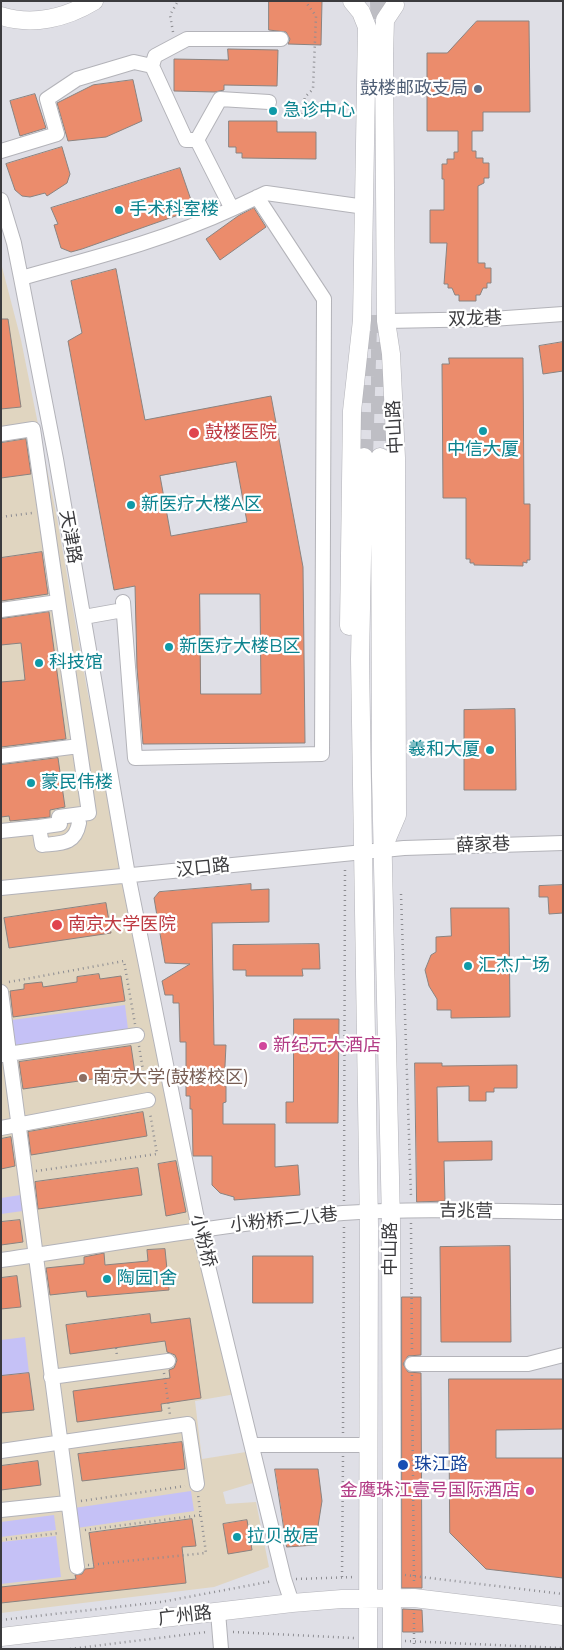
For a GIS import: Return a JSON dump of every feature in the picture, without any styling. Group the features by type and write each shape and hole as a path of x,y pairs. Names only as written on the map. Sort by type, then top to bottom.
{"main road":[{"path":"1,16 32,21 53,19 94,1"},
{"path":"352,1 361,12 367,26 362,320 352,411 349,584 352,815 363,852"},
{"path":"357,1 366,7 398,3"},
{"path":"386,20 398,3"},
{"name":"中山路","path":"369,1643 369,1219 360,659 372,457 382,850"},
{"name":"中山路","path":"390,1211 392,1646"},
{"path":"369,1599 414,1598 563,1616"},
{"name":"广州路","path":"1,1638 292,1603 369,1599"}],"street":[{"path":"386,20 384,54 386,321 391,354 396,458 397,815 382,850 390,1211"},
{"path":"196,140 186,140 152,66 155,56 187,39 281,39"},
{"path":"1,150 57,134 47,99 77,79 134,62 152,66"},
{"path":"196,140 220,98 269,102"},
{"path":"196,140 232,209"},
{"path":"21,278 185,229 266,193 365,207"},
{"path":"84,617 123,606 135,758 322,754 324,299 257,198"},
{"name":"天津路","path":"1,200 14,243 21,278 84,617 128,876"},
{"name":"双龙巷","path":"386,321 492,319 563,314"},
{"path":"1,434 33,429 89,813 59,817 60,824 1,831"},
{"path":"1,610 58,602"},
{"path":"1,756 79,746"},
{"path":"39,827 42,845 70,840 77,834 79,823"},
{"name":"薛家巷","path":"404,848 563,842"},
{"name":"汉口路","path":"1,888 404,848"},
{"name":"小粉桥","path":"128,876 199,1229 284,1579 292,1603"},
{"path":"1,992 5,1055 25,1173 76,1567"},
{"path":"5,1055 137,1035"},
{"path":"1,1128 148,1100"},
{"name":"吉兆营","path":"369,1219 390,1211 411,1210 563,1212"},
{"name":"小粉桥二八巷","path":"1,1260 199,1229 369,1219"},
{"path":"412,1364 528,1364 563,1355"},
{"path":"51,1377 165,1362"},
{"path":"1,1451 188,1424 197,1484"},
{"path":"252,1445 368,1445"},
{"path":"392,1447 392,1599"},
{"path":"1,1510 68,1503"},
{"path":"218,1612 221,1649"}],"path":[{"path":"176,44 170,15 178,1"},
{"path":"302,114 305,98 313,89 316,16 305,1"},
{"path":"1,517 45,511"},
{"path":"402,894 411,1210 414,1649"},
{"path":"1,983 124,961 157,1154 25,1173"},
{"path":"165,1362 172,1427"},
{"path":"68,1503 197,1484 206,1553 76,1567"},
{"path":"1,1540 201,1516"},
{"path":"392,1576 414,1575 563,1594"},
{"path":"1,1620 161,1602 284,1579 369,1577"},
{"path":"70,1649 220,1631 369,1643"},
{"path":"392,1646 414,1642 563,1648"}],"shaded area":[{"name":"南京大学(鼓楼校区)","path":"1,263 21,340 57,518 87,689 236,1394 195,1401 202,1459 246,1452 253,1483 223,1492 226,1504 256,1502 269,1567 214,1587 1,1613"},
{"path":"125,1005 128,1029 15,1045 12,1020"},
{"path":"27,1194 30,1210 1,1214 1,1198"},
{"path":"25,1337 29,1373 1,1376 1,1340"},
{"path":"191,1491 194,1511 77,1528 74,1508"},
{"path":"54,1515 56,1530 1,1537 1,1522"},
{"path":"56,1536 61,1577 1,1584 1,1542"}],"building":[{"path":"269,1 322,1 321,45 288,44 290,39 286,32 269,30"},
{"name":"鼓楼邮政支局","path":"477,21 529,21 530,112 483,112 483,131 472,131 472,151 476,151 476,158 483,158 483,163 489,163 489,178 484,178 484,183 478,186 478,263 485,263 485,268 491,268 491,283 487,283 487,288 483,288 480,295 476,295 476,301 459,301 459,295 455,295 452,288 448,288 448,284 444,284 447,243 430,243 430,210 444,210 442,164 447,164 447,159 454,159 454,152 458,152 458,131 427,131 427,53 447,53"},
{"path":"228,49 278,50 277,86 224,85 224,90 215,92 174,91 174,59 228,60"},
{"path":"133,80 142,121 106,137 68,141 57,103 93,85"},
{"path":"35,94 46,128 20,136 10,101"},
{"path":"229,121 277,121 277,132 316,132 316,159 242,158 242,153 236,153 236,147 229,147"},
{"path":"62,147 70,174 67,183 47,196 45,193 30,197 22,196 15,190 6,164"},
{"name":"手术科室楼","path":"180,168 191,200 184,213 82,249 71,252 61,248 54,225 58,224 51,208"},
{"path":"254,208 266,227 220,260 206,239 238,216"},
{"path":"116,269 145,420 271,396 303,567 305,743 143,744 137,668 135,586 114,590 68,341 82,333 71,281","holes":["236,462 247,522 171,536 160,476","200,594 260,594 261,694 201,694"]},
{"path":"1,319 8,319 21,407 1,409"},
{"path":"563,342 563,371 543,374 539,346"},
{"name":"中信大厦","path":"449,358 523,358 524,504 530,504 530,560 527,560 527,563 523,562 523,566 474,565 474,563 470,563 470,559 466,559 466,498 443,498 442,364 449,364"},
{"path":"26,439 31,474 1,478 1,443"},
{"path":"42,552 48,594 1,601 1,558"},
{"name":"科技馆","path":"49,612 66,739 1,747 1,682 25,680 21,643 1,645 1,619"},
{"name":"羲和大厦","path":"515,709 516,790 464,790 464,710"},
{"name":"蒙民伟楼","path":"58,758 65,807 50,810 50,817 10,821 9,816 1,817 1,765"},
{"path":"251,884 251,890 269,889 269,922 212,923 214,1045 226,1045 224,1086 226,1085 226,1102 223,1103 223,1124 275,1124 275,1167 298,1165 300,1195 234,1200 234,1197 220,1193 212,1185 212,1156 193,1156 192,1109 190,1109 190,1096 186,1096 186,1042 180,1042 179,1003 173,1003 173,995 165,995 162,981 190,964 165,963 154,898 159,892"},
{"path":"563,885 563,913 549,914 548,897 539,897 539,886"},
{"name":"南京大学医院","path":"106,903 111,933 9,948 4,918"},
{"name":"汇杰广场","path":"451,908 509,908 510,1017 451,1018 451,1010 437,1010 437,999 429,986 425,970 431,955 436,952 436,937 451,936"},
{"path":"319,944 320,969 302,969 303,976 246,976 246,970 233,970 233,945"},
{"path":"99,974 100,979 121,976 125,1001 13,1017 10,991 24,989 24,984 42,982 43,987 77,982 77,977"},
{"path":"294,1019 339,1019 338,1123 286,1123 286,1102 293,1102"},
{"path":"131,1046 135,1073 23,1089 19,1062"},
{"path":"415,1063 442,1063 442,1066 517,1065 517,1088 494,1088 494,1092 486,1092 486,1101 469,1101 469,1086 437,1087 438,1142 492,1141 492,1160 444,1161 445,1201 417,1202"},
{"path":"143,1112 147,1136 31,1155 28,1132"},
{"path":"11,1137 15,1166 1,1169 1,1139"},
{"path":"176,1161 186,1212 166,1216 158,1164"},
{"path":"138,1168 142,1195 38,1209 35,1182"},
{"path":"20,1220 23,1242 1,1245 1,1222"},
{"path":"510,1246 511,1342 441,1342 440,1247"},
{"name":"陶园1舍","path":"165,1249 169,1290 87,1297 86,1291 50,1295 46,1268 84,1264 84,1257 104,1253 105,1265 148,1261 147,1250"},
{"path":"253,1256 313,1256 313,1303 253,1303"},
{"path":"17,1276 21,1307 1,1309 1,1278"},
{"path":"402,1297 421,1297 421,1355 408,1356 403,1364 408,1372 421,1373 422,1588 402,1588"},
{"path":"150,1314 151,1323 190,1318 201,1398 161,1404 162,1411 77,1422 73,1391 170,1378 169,1370 174,1368 177,1360 175,1355 167,1352 165,1341 70,1354 66,1325"},
{"path":"29,1373 34,1410 1,1413 1,1376"},
{"path":"449,1379 563,1379 563,1429 496,1430 496,1458 563,1458 563,1578 486,1569 450,1533"},
{"path":"182,1442 185,1469 82,1481 78,1454"},
{"path":"38,1461 41,1485 1,1490 1,1466"},
{"path":"275,1469 318,1469 322,1501 315,1545 287,1547"},
{"path":"192,1519 196,1546 182,1547 186,1583 1,1603 1,1587 76,1579 75,1575 82,1574 85,1569 94,1568 89,1533"},
{"name":"拉贝故居","path":"247,1520 252,1550 228,1554 223,1524"},
{"path":"403,1609 422,1610 423,1632 403,1632"}],"tunnel":[{"path":"379,1 380,37"},
{"path":"380,315 380,457"},
{"path":"364,457 368,327"}],"place":[{"name":"鼓楼邮政支局","path":"478,89"},
{"name":"急诊中心","path":"273,111"},
{"name":"手术科室楼","path":"119,210"},
{"name":"中信大厦","path":"483,431"},
{"name":"鼓楼医院","path":"194,433"},
{"name":"新医疗大楼A区","path":"131,505"},
{"name":"新医疗大楼B区","path":"169,647"},
{"name":"科技馆","path":"39,663"},
{"name":"羲和大厦","path":"490,750"},
{"name":"蒙民伟楼","path":"31,783"},
{"name":"南京大学医院","path":"57,925"},
{"name":"汇杰广场","path":"468,966"},
{"name":"新纪元大酒店","path":"263,1046"},
{"name":"南京大学(鼓楼校区)","path":"83,1078"},
{"name":"陶园1舍","path":"107,1279"},
{"name":"珠江路","path":"403,1465"},
{"name":"金鹰珠江壹号国际酒店","path":"530,1491"},
{"name":"拉贝故居","path":"237,1537"}]}
